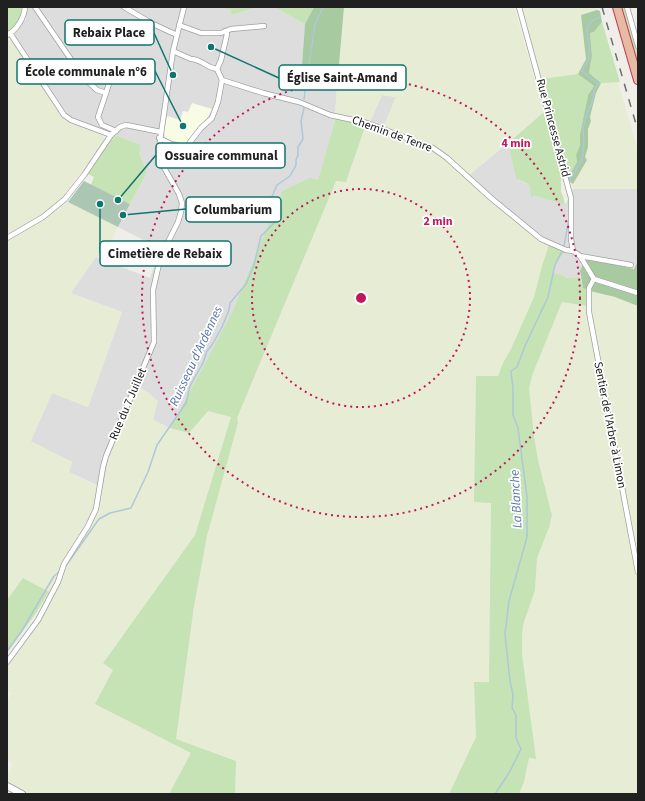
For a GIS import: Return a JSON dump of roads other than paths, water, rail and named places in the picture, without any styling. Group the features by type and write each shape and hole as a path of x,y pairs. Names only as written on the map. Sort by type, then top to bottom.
{"highway":[{"path":"617,7 638,80"}],"street":[{"path":"25,7 22,19 9,34 64,115 71,120 111,135"},
{"path":"35,7 83,77 97,90 106,93"},
{"path":"124,7 177,36"},
{"name":"Rue du 7 Juillet","path":"7,662 38,620 58,582 64,564 88,526 96,509 106,456 154,342 153,290 158,268 165,248 178,222 182,203 161,160 158,148 173,51 184,7"},
{"name":"Rue Princesse Astrid","path":"519,7 571,198 571,239 573,251"},
{"path":"627,7 638,46"},
{"path":"179,25 201,33 221,33 231,29 264,26"},
{"path":"7,238 43,217 65,199 84,175 111,135 120,127 126,125 160,135 171,144 183,148 187,146 201,128 212,118 218,102 222,80 217,69 226,40 227,34 225,31"},
{"path":"173,51 191,59 194,58 209,67 217,69"},
{"path":"112,74 98,117 102,125 116,131"},
{"name":"Chemin de Tenre","path":"222,80 263,93 299,102 330,115 367,122 433,148 447,158 491,198 541,239 566,250 573,251 580,256 594,279"},
{"name":"Chemin de Tenre","path":"580,256 631,265"},
{"path":"594,279 638,293"},
{"name":"Sentier de l'Arbre à Limon","path":"594,279 589,288 589,312 638,572"},
{"path":"7,786 22,794"}],"waterway":[{"name":"Ruisseau d'Ardennes","path":"304,99 315,24 323,7"},
{"name":"La Blanche","path":"570,179 582,160 584,142 583,129 587,113 592,103 594,91 598,84 582,71 589,58 587,29 593,20 600,17"},
{"name":"Ruisseau d'Ardennes","path":"65,567 99,519 110,513 131,508 148,472 157,445 186,403 190,386 203,363 207,351 222,327 229,310 230,303 246,284 254,265 261,236 274,223 277,214 271,199 277,185 290,176 296,165 298,147 303,139 301,121 304,108"},
{"path":"564,246 569,218"},
{"name":"La Blanche","path":"495,794 509,773 521,749 516,738 516,715 512,708 513,695 505,634 509,601 527,537 527,497 518,428 513,415 513,387 511,371 517,367 548,297 555,265 562,251"},
{"name":"Ruisseau d'Ardennes","path":"7,651 21,632 54,576 60,571"}],"railway":[{"path":"602,7 638,131"}],"place":[{"name":"Église Saint-Amand","path":"211,47"},
{"name":"Rebaix Place","path":"173,75"},
{"name":"École communale n°6","path":"183,126"},
{"name":"Ossuaire communal","path":"118,200"},
{"name":"Cimetière de Rebaix","path":"100,204"},
{"name":"Columbarium","path":"123,215"}]}
